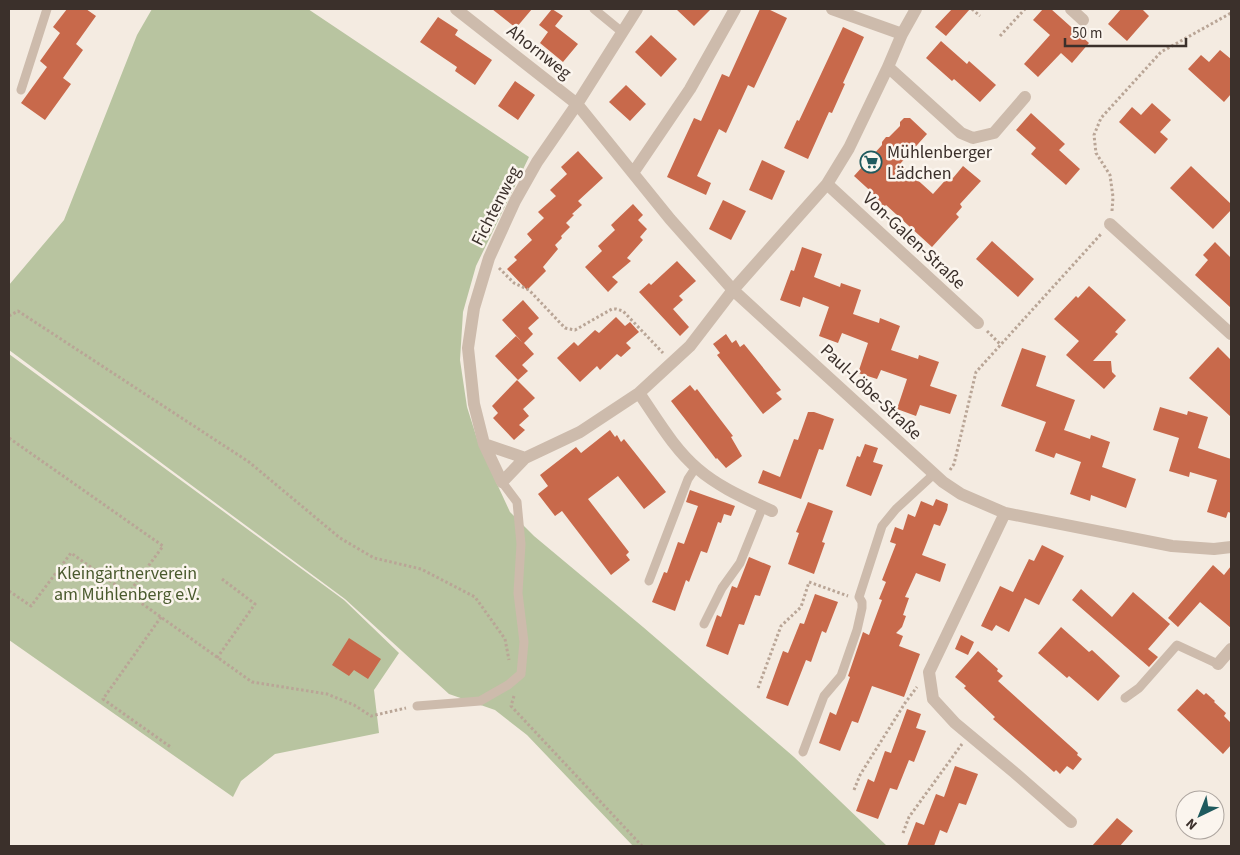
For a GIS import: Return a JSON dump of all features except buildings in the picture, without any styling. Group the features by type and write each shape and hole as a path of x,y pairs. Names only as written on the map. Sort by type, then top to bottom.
{"street":[{"name":"Ahornweg","path":"456,9 577,104"},
{"name":"Fichtenweg","path":"502,482 484,444 474,404 468,348 474,308 489,258 515,201 537,162 577,104 637,9"},
{"path":"633,173 690,89 735,9"},
{"path":"832,9 902,34"},
{"path":"502,482 525,458 580,432 639,393 690,346 734,290 827,184 849,148 888,68 902,34 916,9"},
{"path":"1071,9 1083,20"},
{"path":"888,68 961,133 974,138 994,133 1025,97"},
{"name":"Paul-Löbe-Straße","path":"577,104 670,219 734,290 939,478 961,494 1005,512 1172,546 1214,549 1231,547"},
{"name":"Von-Galen-Straße","path":"827,184 978,324"},
{"path":"1110,224 1231,334"},
{"path":"639,393 679,449 696,468 722,486 768,509"},
{"path":"484,444 525,458"},
{"path":"1005,512 929,672 933,699 955,723 1071,822"},
{"path":"1218,664 1231,650"}],"lane":[{"path":"21,90 47,9"},
{"path":"594,9 622,32"},
{"path":"649,581 688,479 696,468"},
{"path":"803,752 824,696 842,676 862,608 862,602 859,597 882,526 896,509 939,478"},
{"path":"417,706 480,701 508,685 521,674 524,642 518,593 521,544 517,502 502,482"},
{"path":"704,624 722,588 740,563 768,509"},
{"path":"1125,698 1139,688 1177,645 1218,664"}],"path":[{"path":"972,9 980,16"},
{"path":"1000,36 1025,9"},
{"path":"1113,197 1110,175 1096,153 1094,135 1101,118 1161,52 1231,13"},
{"path":"939,478 954,464 976,372 1110,224"},
{"path":"489,258 514,282 529,290 565,328 575,330 612,309 616,309 622,311 672,362"},
{"path":"9,316 18,311 249,462 340,538 374,558 422,569 475,597 505,639 509,662 508,685"},
{"path":"978,324 1001,344"},
{"path":"9,438 163,546 128,594"},
{"path":"9,591 31,606 71,553 252,682 327,694 354,705 371,716 417,706"},
{"path":"217,658 255,604 222,579"},
{"path":"758,688 781,626 801,607 809,582 850,597 859,597"},
{"path":"161,617 103,699 172,748"},
{"path":"854,790 860,776 905,702 929,672"},
{"path":"521,674 510,706 642,846"},
{"path":"903,833 909,817 947,763 970,735"}],"green space":[{"path":"152,9 308,9 529,157 476,266 463,312 460,360 467,407 479,445 510,512 534,536 794,757 887,846 633,846 527,735 495,710 449,694 345,599 9,350 9,285 64,220 137,35"},
{"name":"Kleingärtnerverein am Mühlenberg e.V.","path":"9,354 344,600 399,653 374,690 379,733 275,754 241,781 233,797 9,640"}],"place":[{"name":"Mühlenberger Lädchen","path":"871,162"}]}
